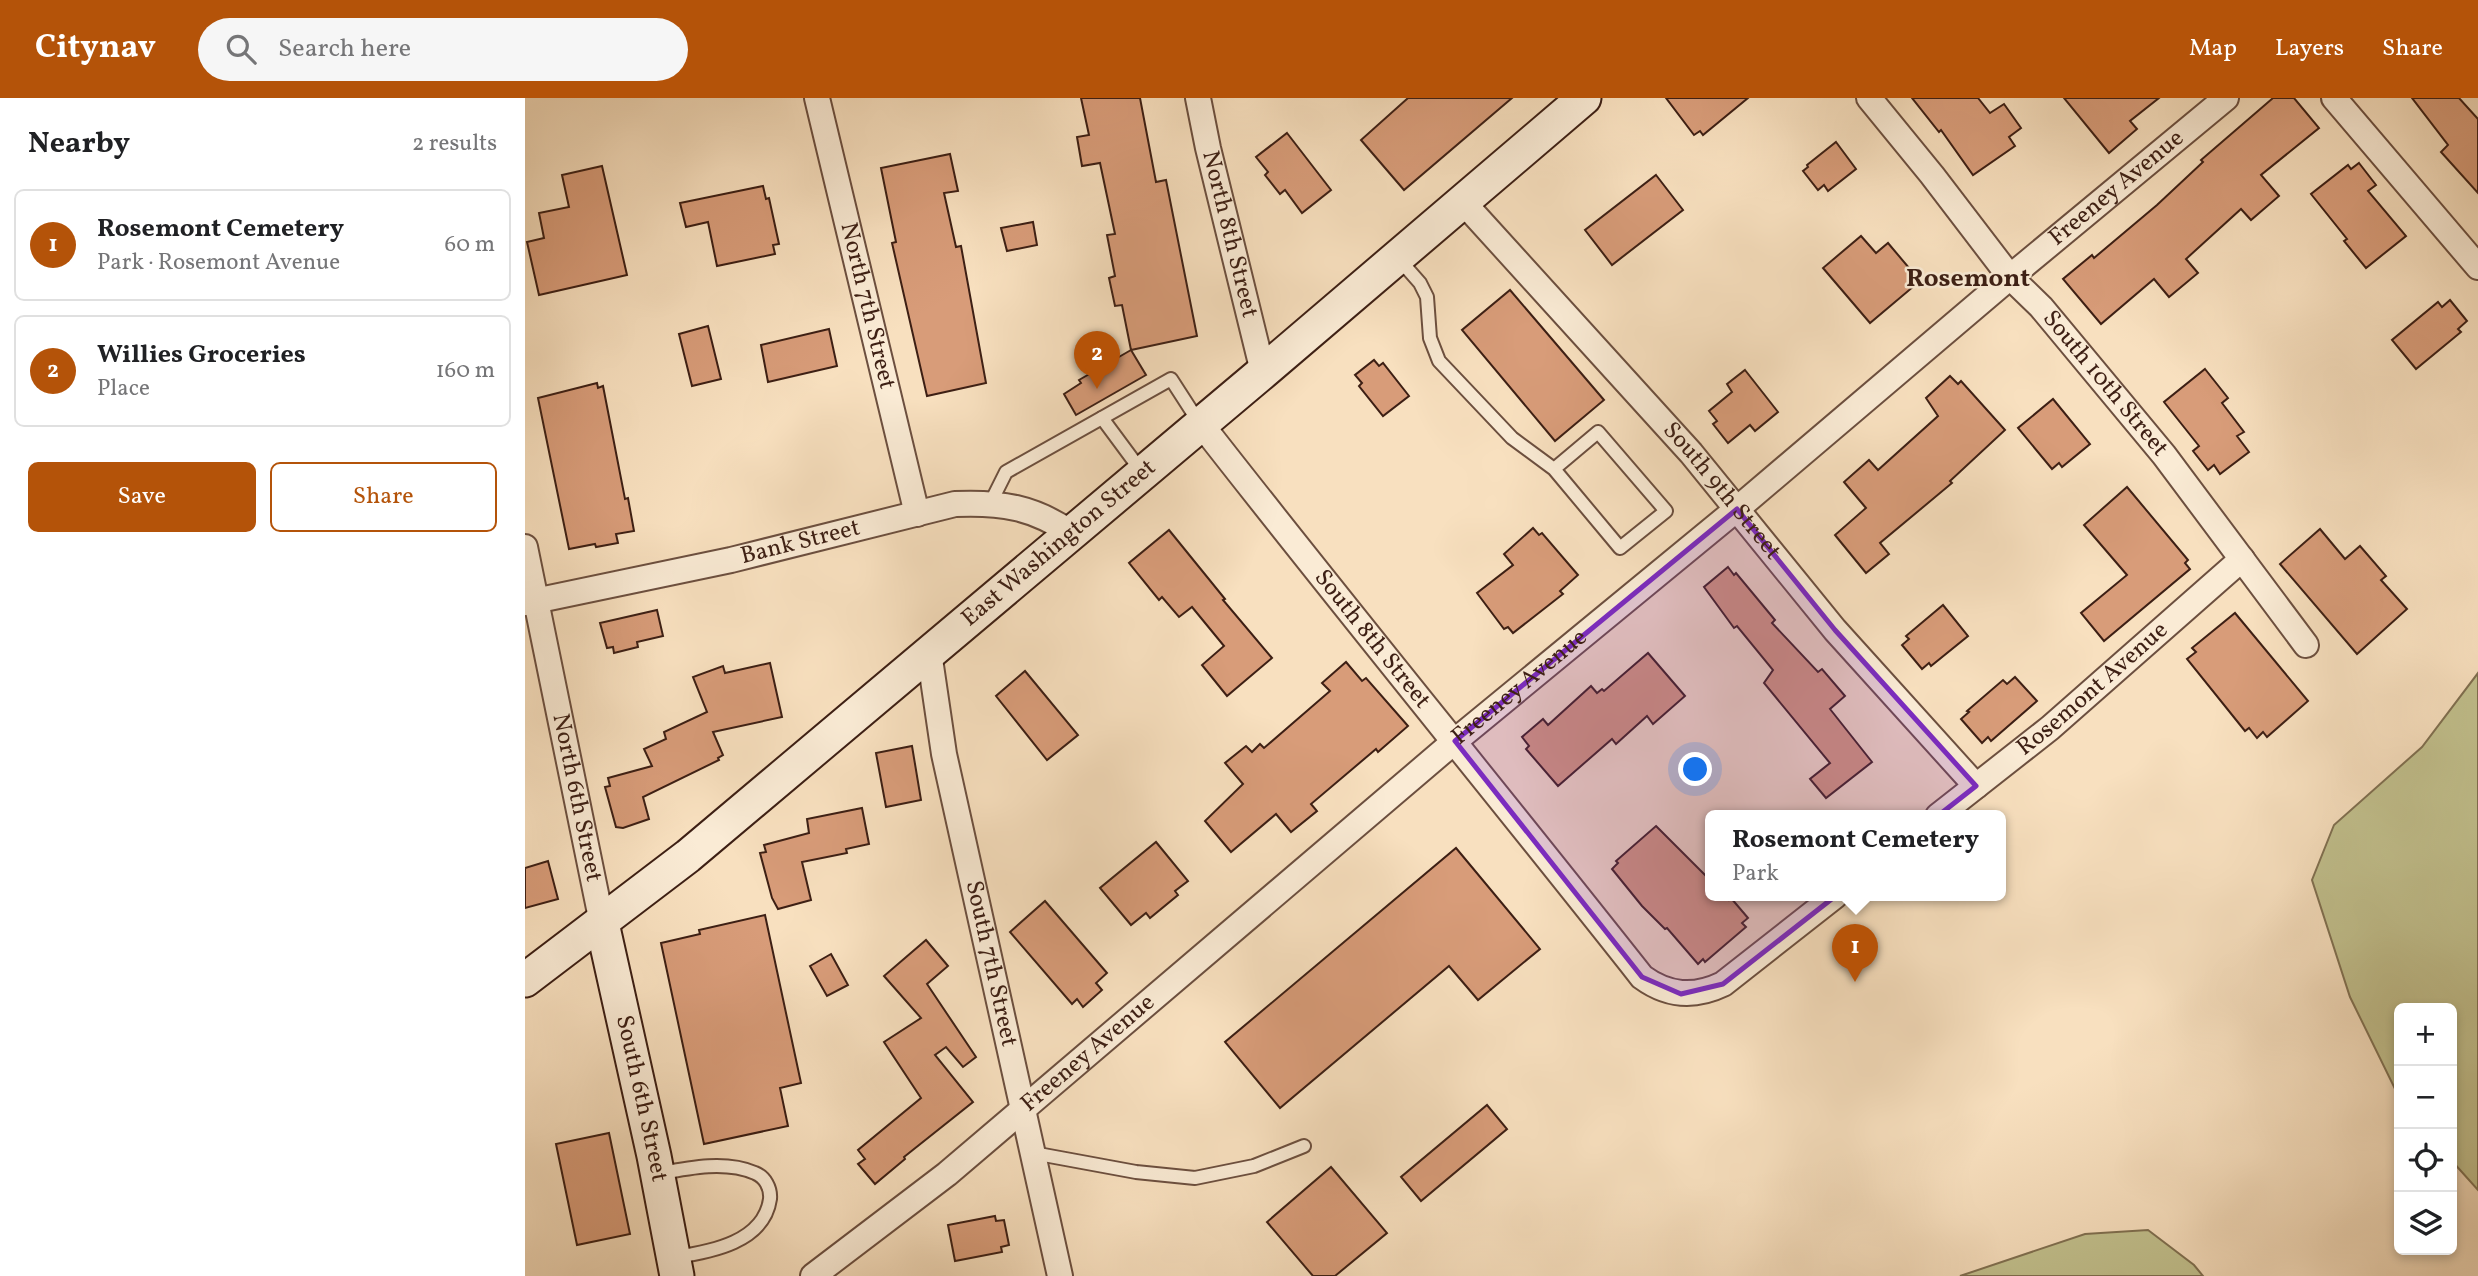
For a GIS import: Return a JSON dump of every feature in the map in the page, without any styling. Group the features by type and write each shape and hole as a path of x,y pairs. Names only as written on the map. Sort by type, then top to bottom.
{"main road":[{"name":"East Washington Street","path":"525,980 688,856 1584,98"},
{"name":"South 6th Street","path":"602,923 675,1266"}],"street":[{"name":"North 7th Street","path":"817,98 917,514"},
{"name":"North 8th Street","path":"1198,98 1207,148 1263,372"},
{"name":"South 10th Street","path":"1869,98 2010,277 2041,307 2164,455 2306,645"},
{"name":"Freeney Avenue","path":"813,1276 947,1174 1455,741 1737,509 2226,98"},
{"path":"2334,98 2478,267"},
{"name":"South 9th Street","path":"1463,202 1691,453 1835,630 1976,786"},
{"name":"South 8th Street","path":"1201,424 1642,977 1657,987 1681,994 1707,991 1723,984 1829,901"},
{"name":"Bank Street","path":"530,602 731,560 955,504 991,502 1025,509 1071,533"},
{"name":"North 6th Street","path":"525,547 530,602 602,923"},
{"name":"Rosemont Avenue","path":"1946,810 2050,728 2242,559"},
{"name":"South 7th Street","path":"929,652 944,754 1060,1276"}],"lane":[{"path":"1398,257 1420,283 1427,298 1430,338 1439,361 1512,438 1554,469 1620,548 1666,511 1598,432 1554,469"},
{"path":"991,502 1006,472 1171,379 1201,424"},
{"path":"1102,418 1143,473"},
{"path":"1033,1153 1136,1172 1195,1178 1254,1166 1304,1146"},
{"path":"657,1174 699,1167 745,1170 757,1174 766,1182 771,1193 763,1219 754,1230 734,1242 675,1266"}],"highlighted area":[{"path":"1737,509 1835,630 1976,786 1723,984 1681,994 1642,977 1455,741"}],"shaded area":[{"path":"2478,673 2478,1190 2457,1167 2457,1003 2394,1003 2394,1087 2350,997 2312,880 2334,825 2422,747"},
{"path":"2148,1230 2194,1265 2203,1276 1960,1276 2085,1234"}],"building":[{"path":"1081,98 1140,98 1156,182 1166,180 1197,336 1131,350 1122,305 1115,306 1109,278 1115,276 1107,235 1115,234 1100,163 1082,166 1077,137 1089,135"},
{"path":"1408,98 1512,98 1404,190 1361,140"},
{"path":"1666,98 1748,98 1703,135 1700,131 1694,135"},
{"path":"1912,98 1978,98 1990,113 2004,104 2021,128 2009,137 2015,146 1973,175 1941,130 1939,132"},
{"path":"2064,98 2159,98 2130,121 2137,129 2109,153"},
{"path":"2273,98 2294,98 2319,128 2261,175 2279,196 2251,220 2241,209 2186,259 2198,273 2169,297 2154,279 2101,324 2063,279 2092,255 2094,258 2157,205 2203,162 2201,160"},
{"path":"2412,98 2459,98 2478,119 2478,193 2441,152 2448,145"},
{"path":"1287,133 1331,190 1302,213 1285,190 1280,194 1265,175 1268,172 1256,157"},
{"path":"1836,142 1856,169 1828,191 1824,185 1818,190 1803,171"},
{"path":"950,154 958,191 944,193 956,247 961,246 986,383 927,396 892,243 896,242 881,168"},
{"path":"2359,163 2376,185 2368,191 2406,236 2366,268 2311,194 2348,165 2351,169"},
{"path":"602,166 627,275 539,295 527,242 544,238 539,213 569,207 562,175"},
{"path":"1656,175 1683,210 1612,265 1585,230"},
{"path":"763,186 766,199 769,198 779,244 773,245 775,254 717,266 708,222 686,227 680,203"},
{"path":"1033,222 1037,245 1007,251 1001,228"},
{"path":"1861,236 1876,253 1888,243 1920,281 1870,323 1823,268"},
{"path":"1510,290 1604,400 1555,441 1462,330"},
{"path":"2450,300 2467,321 2458,329 2461,332 2416,369 2392,340 2438,302 2442,307"},
{"path":"708,326 721,379 692,386 679,334"},
{"path":"829,329 837,366 768,382 761,345"},
{"path":"1131,350 1146,375 1076,415 1064,394 1081,383 1079,380"},
{"path":"1374,360 1379,366 1383,363 1409,396 1383,416 1359,386 1362,383 1355,375"},
{"path":"2205,369 2228,398 2222,403 2244,432 2237,436 2249,452 2220,474 2214,465 2208,470 2193,451 2199,446 2164,402"},
{"path":"1745,370 1778,412 1755,431 1750,425 1728,443 1713,424 1717,421 1709,411 1732,392 1727,384"},
{"path":"1950,376 1958,384 1961,381 2005,430 1950,481 1952,483 1880,543 1889,554 1866,573 1835,535 1866,508 1844,482 1869,460 1878,470 1938,416 1926,398"},
{"path":"597,383 598,388 603,386 625,499 628,498 634,531 616,534 618,543 569,549 538,398"},
{"path":"2053,399 2090,444 2062,467 2059,463 2052,469 2018,428"},
{"path":"2127,487 2188,560 2185,563 2190,569 2104,641 2081,613 2127,575 2084,525"},
{"path":"1533,528 1539,535 1542,533 1578,575 1560,591 1563,594 1513,633 1508,627 1504,629 1477,593 1513,565 1504,554"},
{"path":"2320,529 2345,559 2360,546 2386,576 2381,580 2407,609 2357,654 2280,564"},
{"path":"1169,530 1272,658 1227,696 1202,665 1224,646 1192,607 1179,617 1162,597 1159,600 1129,563"},
{"path":"1728,567 1775,620 1772,623 1818,672 1822,669 1845,696 1830,709 1872,762 1826,798 1810,779 1830,763 1764,683 1773,670 1737,626 1734,628 1704,587"},
{"path":"1943,605 1968,636 1931,666 1929,663 1922,669 1902,645 1909,639 1906,636"},
{"path":"657,610 663,636 637,642 638,647 614,653 613,647 607,648 600,623"},
{"path":"2235,613 2308,701 2267,737 2263,732 2257,738 2249,728 2245,731 2187,659 2196,652 2192,648"},
{"path":"1648,653 1685,696 1653,724 1647,716 1616,744 1612,739 1558,786 1526,749 1529,746 1522,737 1543,719 1548,725 1591,686 1597,693 1602,689 1604,691"},
{"path":"1346,662 1362,681 1366,678 1408,726 1378,752 1376,749 1311,804 1317,811 1291,832 1276,814 1231,852 1205,821 1243,784 1225,763 1246,746 1252,752 1260,744 1264,748 1330,691 1322,683"},
{"path":"770,663 782,717 713,732 723,755 719,760 643,797 649,819 623,828 616,827 605,787 610,786 608,778 652,766 644,749 666,739 664,732 707,712 693,677 723,666 725,673"},
{"path":"1025,671 1078,735 1047,760 996,696"},
{"path":"2015,677 2037,701 1991,741 1988,737 1982,743 1961,719 2003,680 2007,684"},
{"path":"912,746 921,800 886,807 876,753"},
{"path":"862,808 869,844 846,849 847,853 802,862 811,900 778,909 772,898 760,853 766,852 764,845 809,833 807,819"},
{"path":"1656,826 1705,875 1705,901 1734,901 1748,918 1742,923 1746,927 1705,962 1703,959 1698,964 1667,928 1642,906 1612,869 1618,863 1616,861"},
{"path":"1156,842 1188,881 1175,891 1178,895 1150,918 1146,913 1131,925 1100,888"},
{"path":"1456,848 1540,949 1478,1000 1449,966 1280,1108 1225,1042"},
{"path":"548,861 558,899 525,908 525,868"},
{"path":"1045,901 1107,973 1096,983 1102,990 1083,1007 1077,999 1072,1004 1010,932"},
{"path":"765,915 801,1083 780,1088 788,1126 704,1144 661,943 700,934 699,930"},
{"path":"926,940 948,966 927,984 976,1057 963,1067 946,1047 935,1055 973,1102 875,1184 858,1164 865,1159 858,1150 921,1098 884,1042 921,1018 884,976"},
{"path":"831,954 848,985 827,996 810,966"},
{"path":"1487,1105 1507,1129 1421,1201 1401,1177"},
{"path":"609,1133 630,1234 577,1245 556,1144"},
{"path":"1331,1167 1387,1233 1335,1276 1313,1276 1267,1222"},
{"path":"995,1216 996,1221 1004,1220 1009,1245 1001,1247 1002,1252 955,1261 948,1225"}],"place":[{"name":"Willies Groceries","path":"1097,389"},
{"name":"Rosemont Cemetery","path":"1855,982"}],"district":[{"name":"Rosemont","path":"1968,279"}]}
